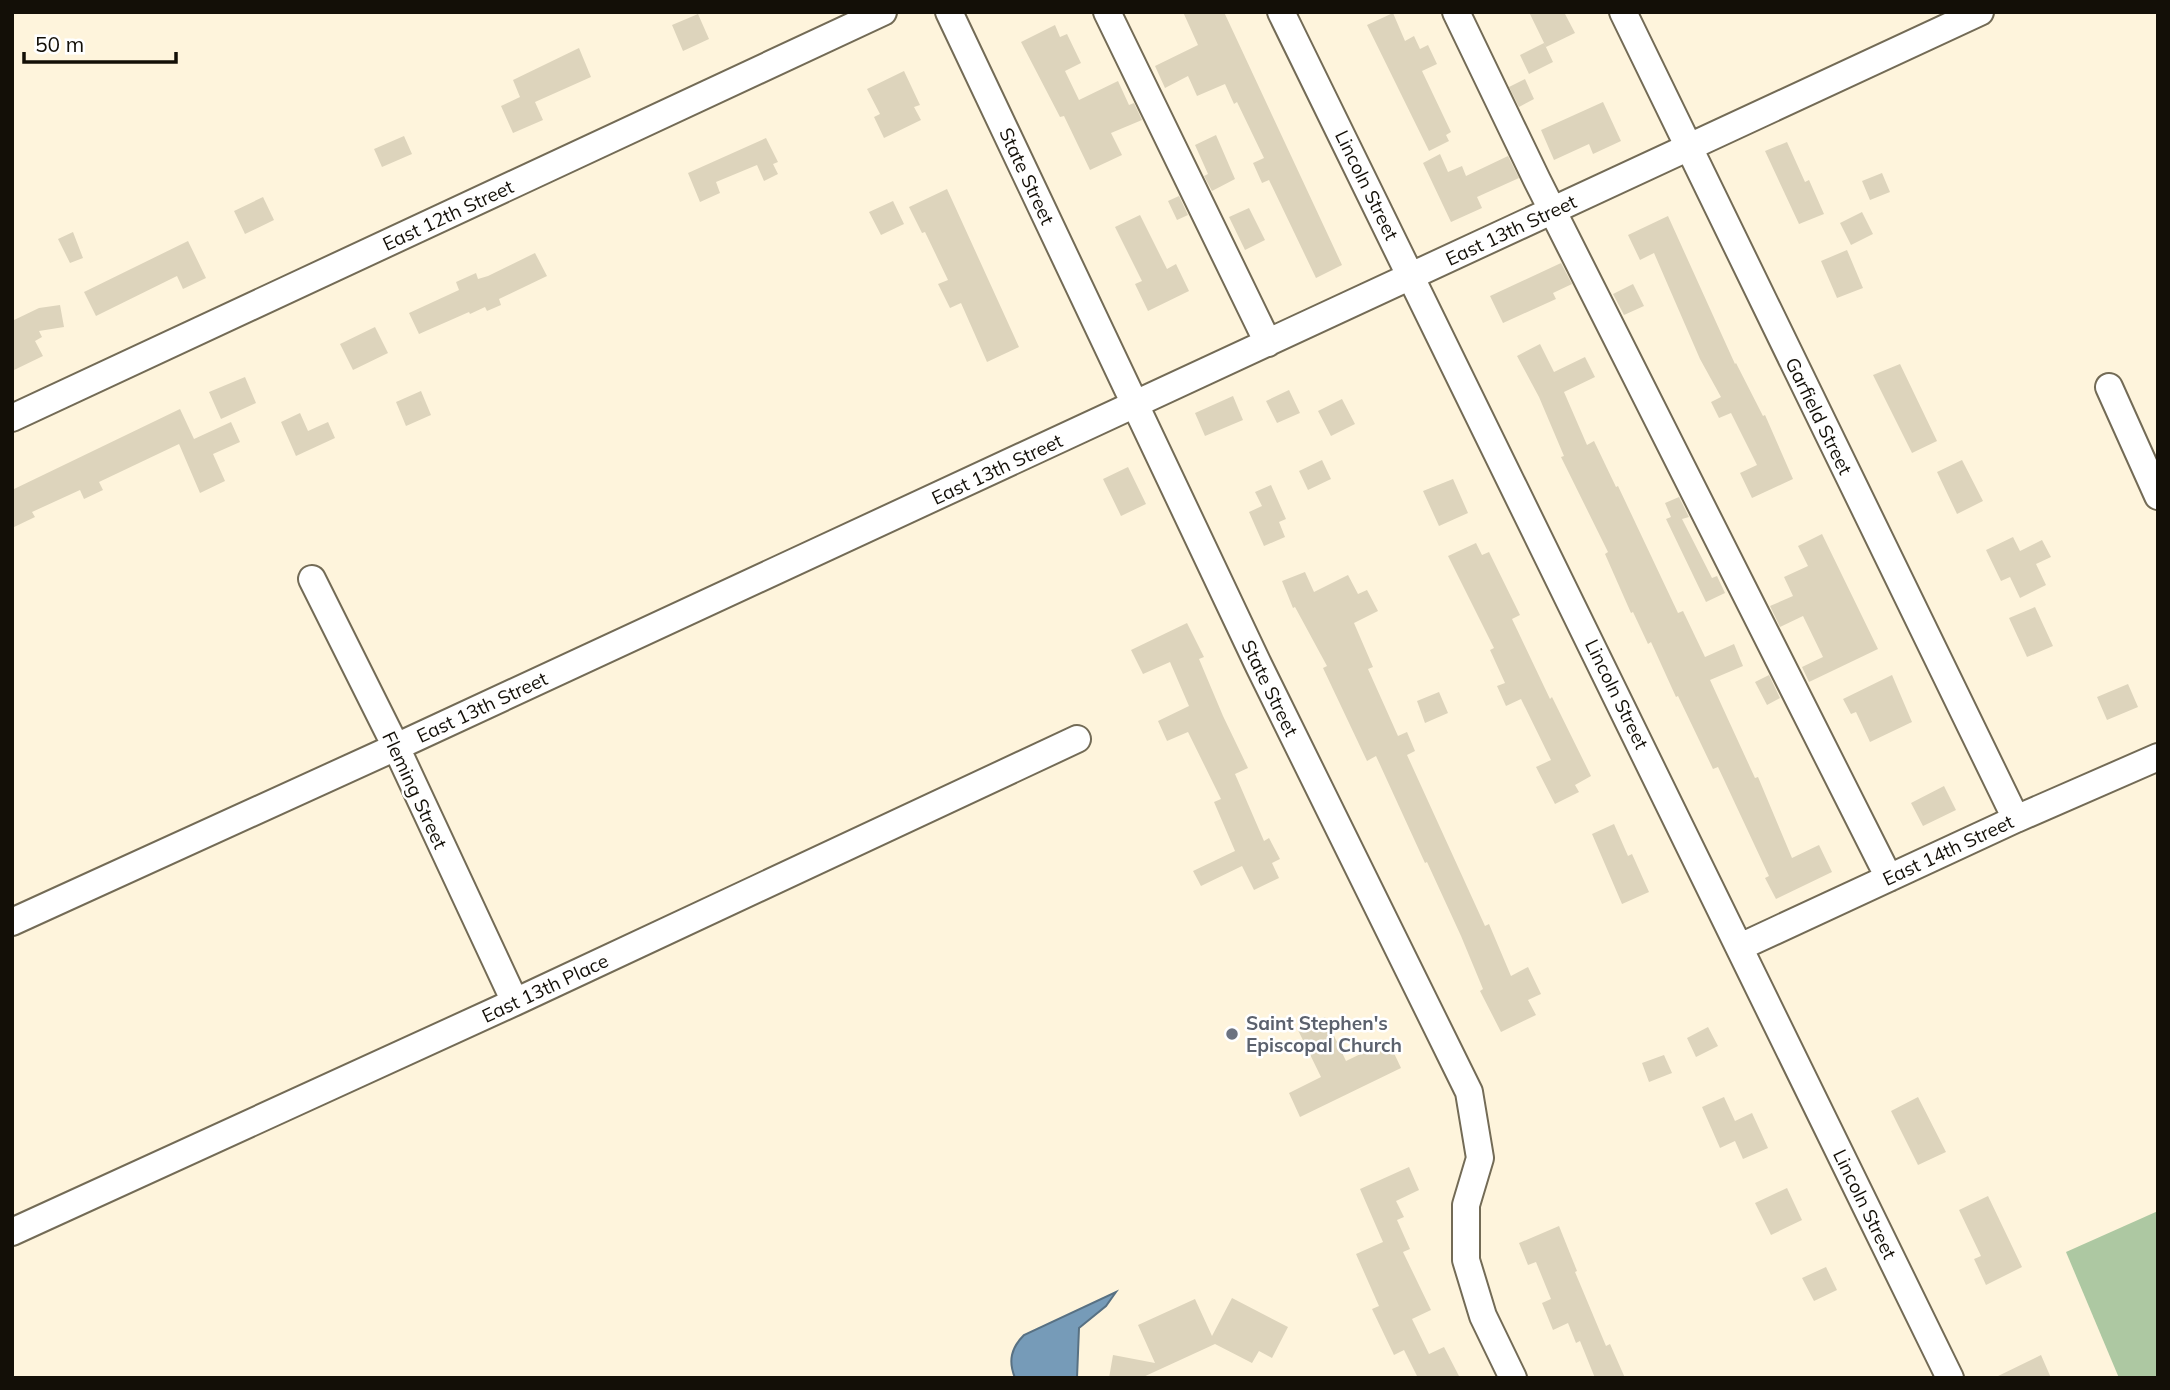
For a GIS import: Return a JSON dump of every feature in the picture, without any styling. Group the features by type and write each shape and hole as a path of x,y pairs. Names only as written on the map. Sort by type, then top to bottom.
{"street":[{"name":"East 12th Street","path":"12,418 883,12"},
{"name":"State Street","path":"949,12 1259,666 1469,1092 1480,1158 1466,1205 1466,1260 1483,1316 1513,1378"},
{"path":"1107,12 1268,343"},
{"name":"Lincoln Street","path":"1281,12 1950,1378"},
{"path":"1456,12 1889,878"},
{"name":"Garfield Street","path":"1623,12 2016,818"},
{"name":"East 13th Street","path":"12,922 396,747 1980,12"},
{"path":"2109,387 2158,496"},
{"name":"Fleming Street","path":"312,579 396,747 514,1002"},
{"name":"East 13th Place","path":"12,1232 514,1002 1077,739"},
{"name":"East 14th Street","path":"1740,947 2016,818 2158,757"}],"green space":[{"path":"2158,1211 2158,1378 2119,1378 2066,1252"}],"water":[{"path":"1116,1292 1106,1306 1079,1328 1077,1378 1015,1378 1012,1355 1024,1335"}],"building":[{"path":"1183,12 1224,12 1342,265 1316,278 1269,180 1262,183 1253,163 1264,158 1237,102 1234,104 1225,84 1197,96 1188,76 1165,88 1155,66 1198,45"},
{"path":"1529,12 1564,12 1575,33 1546,47"},
{"path":"1393,13 1405,41 1414,36 1420,49 1428,45 1437,64 1422,71 1451,132 1446,135 1449,141 1429,151 1367,25"},
{"path":"698,14 709,39 683,51 672,25"},
{"path":"1055,25 1060,37 1067,34 1081,63 1065,71 1079,100 1118,81 1129,105 1134,103 1142,120 1111,133 1122,155 1090,170 1064,116 1060,117 1021,42"},
{"path":"1544,43 1553,62 1529,74 1520,55"},
{"path":"579,48 591,77 535,102 543,120 513,133 501,106 520,97 513,80"},
{"path":"904,71 920,105 914,107 921,120 884,138 874,117 880,114 867,89"},
{"path":"1525,79 1534,99 1519,107 1509,87"},
{"path":"1603,102 1621,141 1593,154 1589,144 1554,160 1541,130"},
{"path":"1216,135 1235,179 1212,191 1204,176 1208,174 1195,145"},
{"path":"404,136 412,154 382,167 374,149"},
{"path":"766,138 778,162 773,164 778,174 764,181 757,165 716,182 720,193 700,202 688,173"},
{"path":"1787,142 1805,182 1809,180 1824,214 1799,224 1765,151"},
{"path":"1440,154 1448,172 1462,166 1466,176 1508,156 1519,178 1477,197 1482,208 1451,222 1423,163"},
{"path":"1882,173 1890,192 1870,200 1862,181"},
{"path":"947,189 1019,347 987,362 961,303 950,308 938,284 948,280 925,232 922,233 909,207"},
{"path":"1179,196 1188,215 1177,220 1168,201"},
{"path":"263,197 274,220 245,234 234,211"},
{"path":"893,201 904,224 881,235 869,212"},
{"path":"1249,208 1265,240 1245,250 1229,217"},
{"path":"1862,212 1873,234 1851,245 1840,223"},
{"path":"1140,215 1167,269 1176,264 1189,291 1148,311 1135,284 1142,281 1115,227"},
{"path":"1668,216 1735,364 1763,416 1765,415 1793,479 1752,498 1740,473 1757,465 1731,413 1719,418 1711,402 1721,397 1700,359 1654,253 1640,260 1628,235"},
{"path":"73,232 83,258 70,263 58,239"},
{"path":"188,241 206,278 183,289 177,276 96,316 84,292"},
{"path":"1847,250 1863,288 1837,298 1821,261"},
{"path":"535,253 547,276 499,299 501,305 487,311 485,307 470,314 469,312 419,334 409,313 459,290 456,282 476,273 478,279 488,276"},
{"path":"1561,263 1572,284 1553,293 1556,299 1503,323 1490,296"},
{"path":"1633,284 1644,306 1624,315 1613,294"},
{"path":"60,305 64,327 39,331 42,337 35,341 43,356 12,371 12,321 39,308"},
{"path":"375,327 388,353 353,370 340,344"},
{"path":"1540,344 1554,372 1585,357 1595,377 1564,392 1587,445 1594,441 1678,613 1683,611 1705,657 1734,644 1743,666 1710,680 1755,778 1758,777 1792,858 1819,845 1832,872 1776,899 1765,878 1769,876 1718,767 1713,769 1651,642 1648,644 1633,612 1631,613 1605,554 1608,552 1561,457 1564,456 1539,397 1517,356"},
{"path":"1900,364 1937,441 1912,453 1873,375"},
{"path":"245,377 256,403 221,419 209,392"},
{"path":"1289,390 1300,413 1277,423 1266,401"},
{"path":"421,391 431,415 406,426 396,402"},
{"path":"1233,396 1243,420 1205,436 1195,413"},
{"path":"1342,399 1355,424 1331,436 1318,411"},
{"path":"180,409 194,439 231,422 240,442 213,454 225,481 200,493 179,444 99,482 103,490 84,499 80,490 32,512 35,517 12,528 12,490"},
{"path":"300,413 308,431 328,422 335,438 296,456 281,422"},
{"path":"1322,460 1331,479 1308,490 1299,471"},
{"path":"1962,460 1983,501 1957,514 1937,472"},
{"path":"1128,467 1146,504 1121,516 1103,479"},
{"path":"1453,479 1468,513 1439,526 1423,491"},
{"path":"1271,485 1286,519 1279,522 1285,537 1264,546 1249,512 1262,506 1255,492"},
{"path":"1679,497 1689,517 1682,519 1712,578 1717,576 1725,593 1706,602 1666,519 1671,517 1665,503"},
{"path":"1822,534 1878,649 1809,682 1802,667 1823,657 1803,616 1780,627 1770,606 1793,596 1784,577 1808,566 1798,546"},
{"path":"2013,537 2020,551 2042,540 2051,557 2036,564 2046,585 2020,598 2010,577 2001,581 1986,550"},
{"path":"1476,543 1482,555 1489,552 1520,615 1512,619 1591,776 1575,785 1579,792 1555,804 1536,767 1551,760 1521,699 1506,706 1497,686 1505,683 1490,650 1494,648 1448,556"},
{"path":"1305,572 1314,592 1348,575 1358,594 1367,590 1378,611 1354,623 1373,667 1368,669 1398,736 1407,732 1415,751 1407,755 1485,926 1489,924 1511,976 1528,967 1541,994 1528,1000 1536,1015 1501,1032 1480,991 1483,989 1461,936 1376,756 1367,761 1323,668 1327,666 1295,607 1293,608 1282,581"},
{"path":"2035,607 2053,646 2027,657 2009,618"},
{"path":"1187,623 1204,657 1199,659 1248,768 1235,774 1264,841 1269,838 1280,859 1272,863 1279,878 1254,890 1242,866 1201,886 1193,871 1235,851 1214,802 1221,799 1188,732 1167,741 1158,721 1189,706 1170,662 1143,674 1131,650"},
{"path":"1769,675 1780,698 1767,705 1755,682"},
{"path":"1892,675 1912,722 1870,742 1856,712 1851,714 1843,699"},
{"path":"2128,684 2138,707 2107,720 2097,697"},
{"path":"1439,692 1448,713 1425,723 1417,701"},
{"path":"1944,786 1956,810 1923,826 1911,803"},
{"path":"1614,824 1628,856 1632,854 1649,892 1622,904 1592,834"},
{"path":"1325,1017 1346,1061 1383,1043 1388,1054 1393,1051 1401,1068 1300,1117 1289,1093 1321,1077 1298,1030"},
{"path":"1708,1027 1718,1046 1696,1057 1687,1038"},
{"path":"1664,1055 1672,1073 1649,1082 1642,1063"},
{"path":"1724,1097 1735,1121 1752,1113 1768,1148 1743,1159 1735,1141 1720,1148 1702,1107"},
{"path":"1918,1097 1946,1152 1918,1165 1891,1111"},
{"path":"1409,1167 1419,1190 1396,1201 1404,1217 1397,1220 1410,1249 1403,1252 1431,1310 1412,1319 1429,1354 1444,1347 1460,1378 1418,1378 1404,1350 1394,1355 1372,1309 1379,1306 1356,1254 1383,1242 1360,1189"},
{"path":"1787,1188 1802,1220 1771,1235 1755,1203"},
{"path":"1988,1196 2022,1267 1986,1285 1974,1259 1981,1256 1959,1210"},
{"path":"1559,1226 1606,1346 1610,1344 1625,1378 1595,1378 1580,1341 1576,1343 1568,1323 1553,1330 1542,1303 1551,1299 1536,1262 1528,1265 1519,1243"},
{"path":"1826,1267 1837,1290 1814,1301 1802,1278"},
{"path":"1232,1298 1288,1327 1272,1358 1259,1351 1252,1363 1215,1344 1141,1378 1109,1378 1113,1355 1155,1363 1138,1325 1195,1299 1212,1336"},
{"path":"2041,1355 2051,1378 1994,1378"}],"place":[{"name":"Saint Stephen's Episcopal Church","path":"1232,1034"}]}
